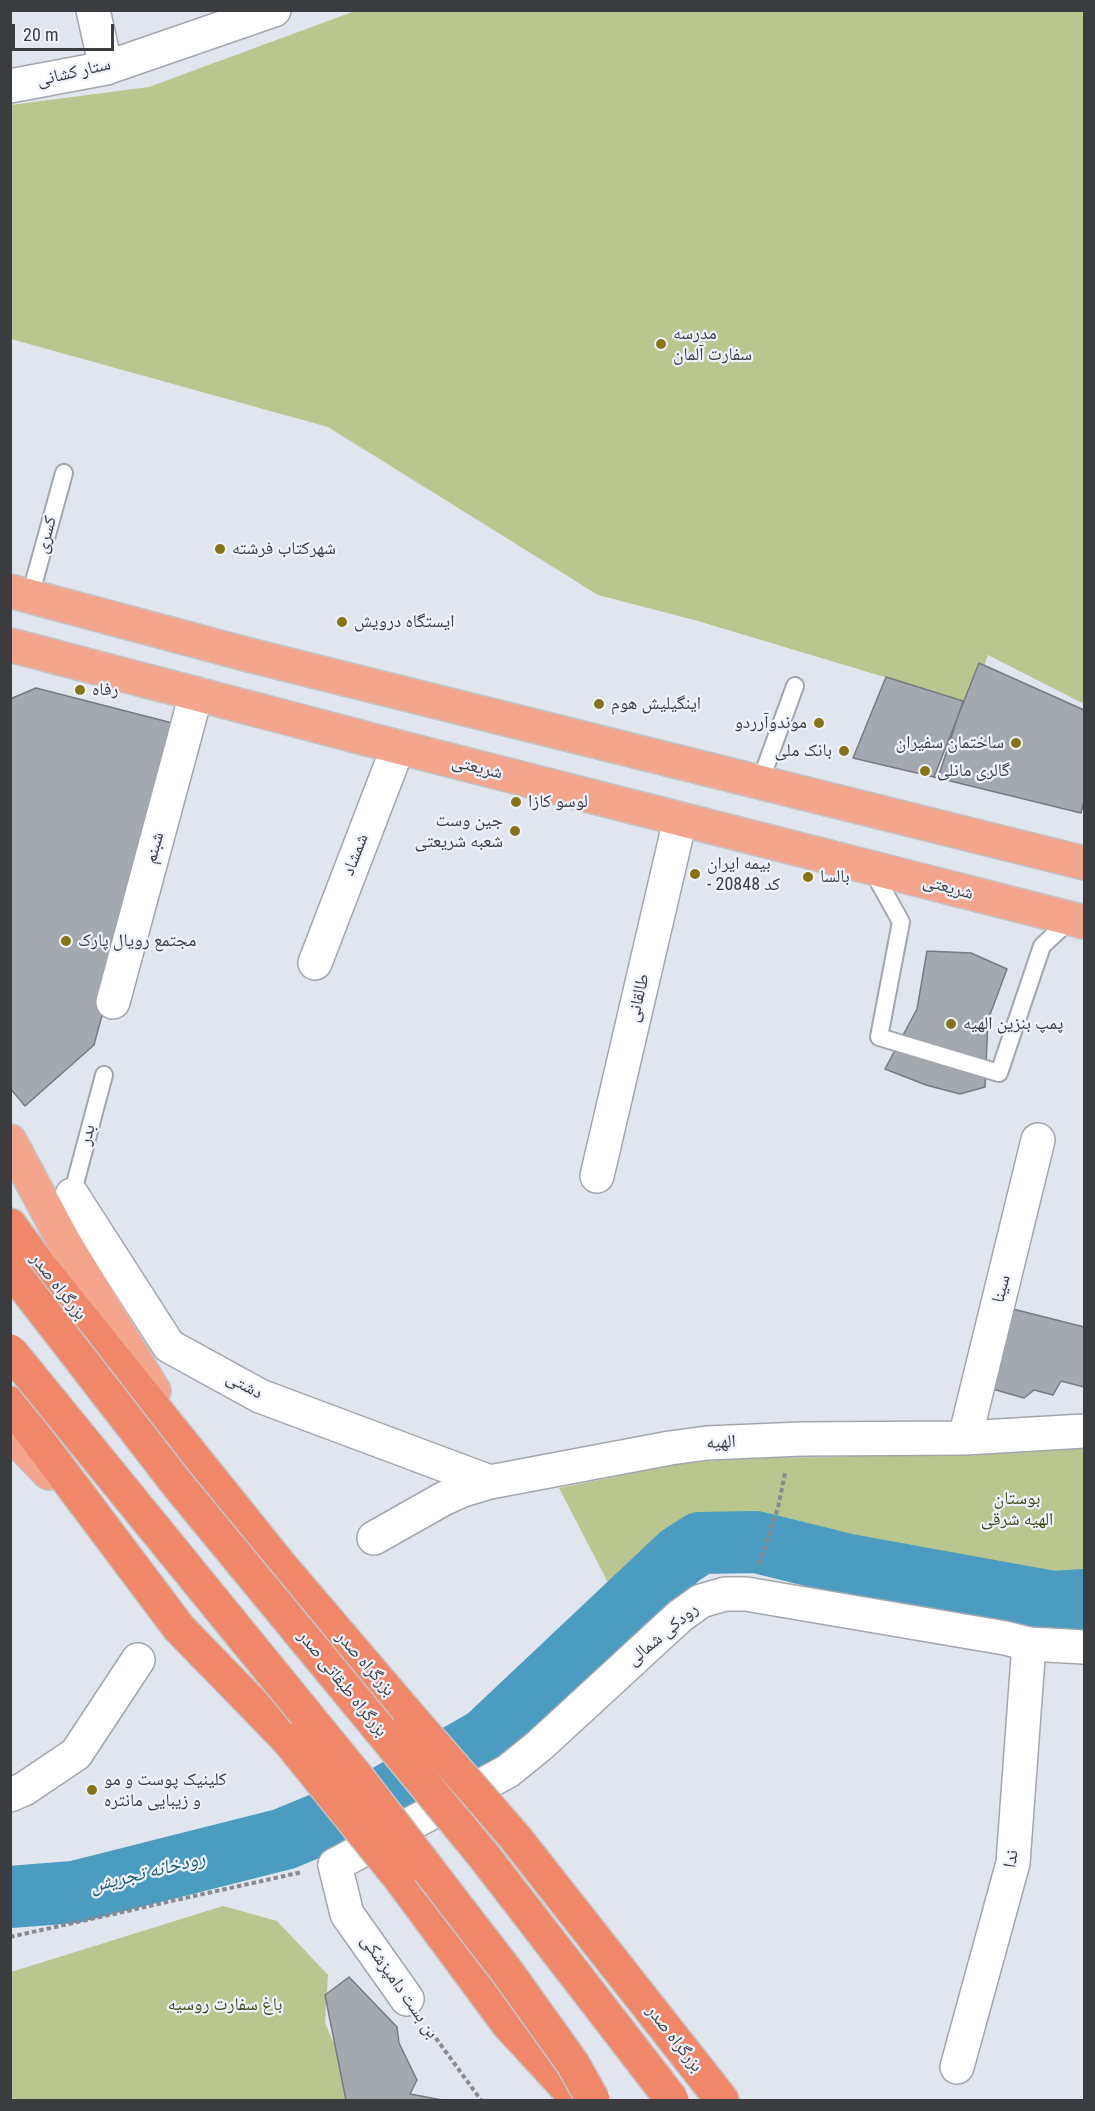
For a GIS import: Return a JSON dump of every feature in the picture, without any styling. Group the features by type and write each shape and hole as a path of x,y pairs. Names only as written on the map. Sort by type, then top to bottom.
{"highway":[{"name":"بزرگراه صدر","path":"10,1225 40,1266 280,1566 514,1836 722,2100"},
{"name":"بزرگراه طبقاتی صدر","path":"10,1269 178,1485 483,1855 672,2100"},
{"path":"10,1351 358,1778 508,1973 573,2064 594,2100"},
{"path":"10,1403 179,1628 288,1740 399,1877 508,2024 578,2100"},
{"path":"508,2024 550,2100"}],"main road":[{"path":"20,593 249,655 1084,863"},
{"name":"شریعتی","path":"10,645 680,820 1078,920"},
{"path":"10,663 78,663"},
{"path":"10,1141 64,1242 199,1464"},
{"path":"10,1433 119,1547"}],"street":[{"path":"93,10 106,68"},
{"name":"ستار کشانی","path":"10,86 106,68 274,10"},
{"name":"شبنم","path":"113,1002 196,694"},
{"name":"شمشاد","path":"315,963 398,747"},
{"name":"طالقانی","path":"597,1176 680,820"},
{"name":"سینا","path":"965,1438 1038,1140"},
{"name":"دشتی","path":"72,1195 169,1346 260,1396 490,1482"},
{"name":"الهیه","path":"374,1538 443,1499 490,1482 670,1448 707,1443 802,1439 965,1438 1084,1431"},
{"name":"رودکی شمالی","path":"335,1865 508,1771 540,1745 680,1616 701,1601 725,1593 746,1594 1029,1644 1084,1647"},
{"name":"ندا","path":"957,2067 1013,1863 1029,1644"},
{"path":"10,1795 24,1789 76,1754 138,1660"},
{"name":"بن بست دامپزشکی","path":"335,1865 347,1914 407,2000"}],"lane":[{"name":"کسری","path":"20,593 64,473"},
{"path":"760,782 795,686"},
{"path":"870,867 902,922 879,1037 999,1073 1042,946 1078,920"},
{"name":"بدر","path":"72,1195 104,1075"}],"path":[{"path":"759,1564 778,1508 787,1467"},
{"path":"10,1937 335,1865"},
{"name":"بن بست دامپزشکی","path":"407,2000 481,2100"}],"green space":[{"path":"355,11 1084,11 1084,704 988,655 971,703 698,621 598,595 328,427 11,339 11,105 149,87"},
{"name":"بوستان الهیه شرقی","path":"1084,1439 1084,1574 1041,1577 955,1570 811,1532 719,1517 692,1522 613,1592 559,1488 679,1464 734,1458 839,1457 902,1450"},
{"name":"باغ سفارت روسیه","path":"223,1906 277,1921 328,1975 325,2023 359,2100 11,2100 11,1972"}],"building":[{"name":"ساختمان سفیران","path":"979,663 1084,710 1084,801 1081,813 934,777"},
{"path":"886,677 963,701 938,778 853,758"},
{"name":"مجتمع رویال پارک","path":"36,688 184,726 150,837 94,1045 25,1106 10,1088 10,699"},
{"path":"927,951 971,953 1007,969 988,1020 985,1087 960,1094 926,1085 885,1069 917,1009"},
{"path":"1005,1307 1084,1327 1084,1387 1061,1381 1053,1395 1034,1390 1024,1398 989,1388"},
{"path":"349,1977 397,2027 399,2043 417,2080 410,2094 442,2100 346,2100 325,1995"}],"waterway":[{"name":"رودخانه تجریش","path":"10,1897 74,1892 284,1839 381,1799 486,1739 680,1556 700,1543 756,1542 849,1565 1053,1602 1084,1600"}],"place":[{"name":"مدرسه سفارت آلمان","path":"661,344"},
{"name":"شهرکتاب فرشته","path":"220,549"},
{"name":"ایستگاه درویش","path":"342,622"},
{"name":"رفاه","path":"80,690"},
{"name":"اینگیلیش هوم","path":"599,704"},
{"name":"موندوآرردو","path":"819,723"},
{"name":"ساختمان سفیران","path":"1016,743"},
{"name":"بانک ملی","path":"844,751"},
{"name":"گالری مانلی","path":"925,771"},
{"name":"لوسو کازا","path":"516,802"},
{"name":"جین وست شعبه شریعتی","path":"515,831"},
{"name":"بیمه ایران - کد 20848","path":"695,874"},
{"name":"بالسا","path":"808,877"},
{"name":"مجتمع رویال پارک","path":"66,941"},
{"name":"پمپ بنزین الهیه","path":"951,1024"},
{"name":"کلینیک پوست و مو و زیبایی مانتره","path":"92,1790"}]}
